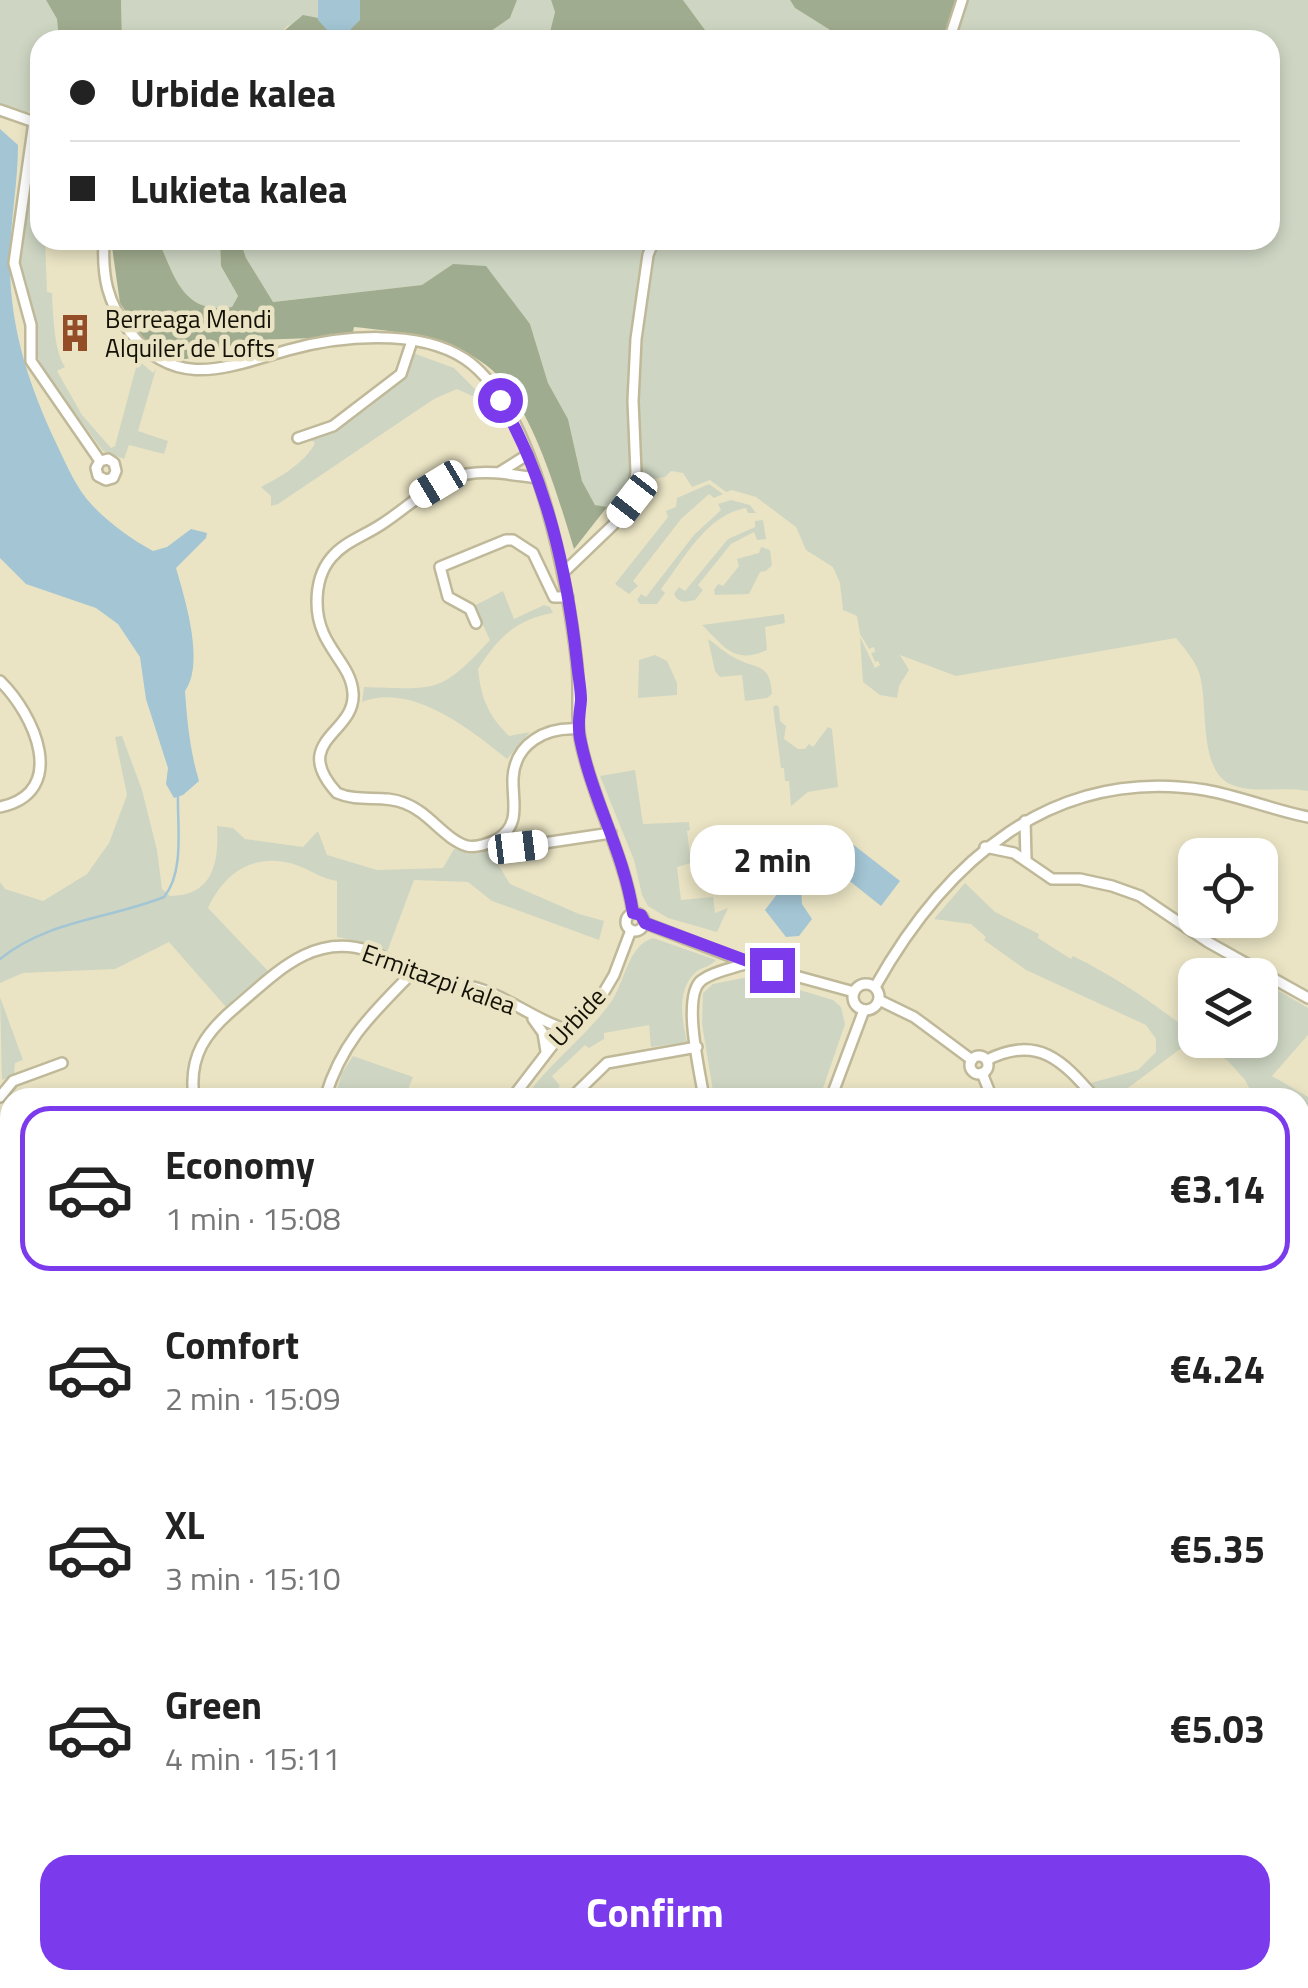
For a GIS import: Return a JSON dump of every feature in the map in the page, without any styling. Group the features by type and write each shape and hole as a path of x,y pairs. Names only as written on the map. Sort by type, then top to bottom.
{"street":[{"path":"952,30 962,0"},
{"path":"0,110 30,121"},
{"path":"30,166 14,263 31,325 30,361 100,461"},
{"path":"103,250 114,312 146,351 179,367 219,370 336,342 412,341 453,352 482,374 506,408 527,455 564,572 581,698 578,730 599,808 622,862 633,913"},
{"path":"564,572 613,525 632,500 636,472 636,339 650,250"},
{"path":"298,438 333,426 402,374 412,341"},
{"path":"500,472 527,455"},
{"path":"536,478 500,472 464,475 438,484 389,520 356,538 326,564 318,589 318,619 330,650 350,679 354,697 350,716 328,735 322,746 324,775 337,792 363,800 405,803 431,818 456,841 475,847 495,840 511,824 516,797 514,772 528,744 542,733 562,728 578,730"},
{"path":"476,623 470,608 448,597 440,568 506,540 519,542 533,553 554,598 568,598"},
{"path":"0,681 28,718 37,739 40,764 29,794 0,807"},
{"path":"875,987 918,919 986,847 1024,821 1072,799 1159,786 1206,790 1308,817"},
{"path":"1019,850 1024,821"},
{"path":"1007,832 1040,874 1052,879 1080,879 1140,896 1208,942 1308,998"},
{"path":"518,847 611,833"},
{"path":"986,847 1019,850"},
{"path":"633,913 641,915 645,923 748,963 854,992"},
{"path":"633,913 626,922 631,930 640,930 645,923"},
{"name":"Urbide","path":"519,1088 556,1039 601,997 631,930"},
{"name":"Ermitazpi kalea","path":"194,1088 194,1064 200,1044 214,1025 305,952 325,946 351,946 383,956 412,974 484,990 566,1029"},
{"path":"703,1088 691,1007 698,983 748,963"},
{"path":"328,1088 347,1043 412,974"},
{"path":"875,987 863,984 854,992 854,1004 864,1010 876,1007 880,1000"},
{"path":"875,987 880,1000 914,1017 972,1060"},
{"path":"835,1088 864,1010"},
{"name":"Ermitazpi kalea","path":"528,1013 543,1033 546,1051"},
{"path":"552,1025 556,1039"},
{"name":"Ermitazpi kalea","path":"543,1033 556,1039"},
{"path":"581,1088 607,1063 697,1046"},
{"path":"972,1060 980,1056 987,1060 1016,1050 1051,1056 1070,1068 1087,1088"},
{"path":"972,1060 972,1070 982,1073"},
{"path":"982,1073 987,1060"},
{"path":"8,1088 14,1081 62,1063"},
{"path":"982,1073 988,1088"}],"green space":[{"path":"0,0 46,0 57,19 58,30 30,30 30,111 0,106"},
{"path":"46,0 121,0 122,30 58,30 57,19"},
{"path":"121,0 351,0 346,10 283,30 122,30"},
{"path":"351,0 517,0 510,18 493,30 285,30 303,15 333,21"},
{"path":"517,0 551,0 555,12 550,30 493,30 510,18"},
{"path":"551,0 683,0 705,30 550,30 555,12"},
{"path":"683,0 790,0 795,8 830,30 705,30"},
{"path":"790,0 963,0 952,30 830,30 795,8"},
{"path":"963,0 1308,0 1308,791 1241,788 1221,777 1209,750 1198,670 1176,638 956,676 900,655 909,670 897,698 880,695 863,682 860,637 875,668 880,665 871,653 875,652 874,647 869,649 860,634 857,616 843,610 840,583 833,567 806,550 796,527 756,497 726,492 710,480 692,487 683,473 671,471 665,477 631,483 623,501 607,507 595,505 582,481 568,419 548,383 530,324 453,264 423,285 272,302 243,250 1280,250 1280,30 952,30"},
{"path":"30,176 30,250 45,250 47,292 52,293 56,342 65,367 57,371 82,415 111,448 115,446 138,360 153,373 156,369 138,431 168,441 164,454 129,445 124,459 103,451 43,370 37,354 36,319 20,255"},
{"path":"112,250 162,250 183,290 202,305 215,308 232,307 238,296 221,266 220,250 243,250 273,302 422,285 453,264 486,266 530,324 548,383 568,419 582,481 595,505 607,507 574,549 541,450 516,401 486,365 457,348 405,334 354,327 353,332 314,338 252,340 186,359 163,357 146,342 120,303"},
{"path":"162,250 220,250 221,266 238,296 232,307 202,305 176,280"},
{"path":"413,353 454,368 490,404 457,389 434,399 271,506 271,496 261,487 305,457 315,443 309,438 356,417 384,394"},
{"path":"709,484 723,494 714,498 709,494 681,519 633,581 638,586 629,594 615,584 668,517 666,511 676,507 677,498"},
{"path":"731,500 750,505 756,513 748,513 746,508 719,519 687,552 661,589 665,593 657,604 640,604 637,600 641,594 646,597 694,535 721,510 718,504"},
{"path":"763,520 766,539 757,540 754,532 731,544 698,585 703,590 695,600 683,602 676,597 679,587 685,591 728,539"},
{"path":"761,547 770,550 772,565 760,572 749,594 715,595 718,584 723,586 739,566 737,559 759,553"},
{"path":"503,591 514,619 544,605 553,613 518,625 493,648 478,669 487,706 502,728 509,736 530,732 507,759 458,723 420,704 401,698 362,702 364,687 422,688 447,680 459,671 490,640 474,606"},
{"path":"784,614 785,623 765,627 767,650 746,656 724,647 702,625"},
{"path":"708,639 731,656 765,672 772,694 745,701 742,675 720,677"},
{"path":"655,655 667,661 677,683 677,695 638,698 639,660"},
{"path":"776,705 780,721 786,726 784,739 798,749 809,744 813,747 828,727 832,729 838,787 808,792 791,806 789,781 785,781 781,768 773,707"},
{"path":"122,736 142,790 162,889 170,896 196,890 205,883 215,864 217,826 233,828 245,839 303,847 318,831 327,855 377,870 443,868 454,849 471,853 490,851 510,884 604,921 599,940 492,901 468,882 414,880 387,952 368,943 337,937 337,881 299,866 270,861 234,874 208,908 268,971 226,1007 169,942 115,969 23,973 0,983 0,882 5,889 43,901 87,874 109,843 127,795 115,737"},
{"path":"635,770 643,824 689,822 691,863 677,867 681,900 713,897 715,913 728,908 717,932 668,918 648,906 642,895 634,860 600,776"},
{"path":"965,883 995,912 1039,934 1038,938 1071,959 1073,956 1121,983 1178,1023 1178,1050 1128,1088 1095,1088 1091,1083 1138,1070 1156,1052 1156,1039 1146,1025 1026,970 984,940 986,937 971,924 934,919"},
{"path":"653,938 716,960 696,972 685,987 682,1014 687,1042 651,1047 649,1025 604,1033 604,1039 589,1048 585,1045 552,1076 558,1088 533,1088 611,1002 632,956"},
{"path":"753,976 833,1000 841,1007 845,1024 823,1088 713,1088 702,1024 703,993 713,984"},
{"path":"1278,990 1308,1008 1308,1035 1272,1076 1293,1088 1249,1088 1224,1058 1278,1058"},
{"path":"0,997 23,1060 15,1063 14,1075 2,1080"},
{"path":"353,1056 413,1077 409,1088 338,1088"}],"water":[{"path":"318,0 360,0 360,20 350,30 327,30 318,20"},
{"path":"0,129 18,145 10,268 18,337 38,402 68,469 99,512 153,551 167,547 191,529 207,533 176,568 193,648 191,679 185,691 199,781 174,798 166,784 168,768 146,699 140,657 118,624 96,608 26,584 0,558"},
{"path":"846,839 900,881 881,906 827,863"},
{"path":"801,890 802,904 812,919 799,936 786,937 765,910 778,893"}],"waterway":[{"path":"0,959 58,928 164,897 171,887 177,861 178,794"}],"place":[{"name":"Berreaga Mendi Alquiler de Lofts","path":"75,333"}],"route":[{"path":"500,400 538,482 564,572 581,698 578,730 590,782 622,862 633,913 641,915 645,923 772,970"}]}
